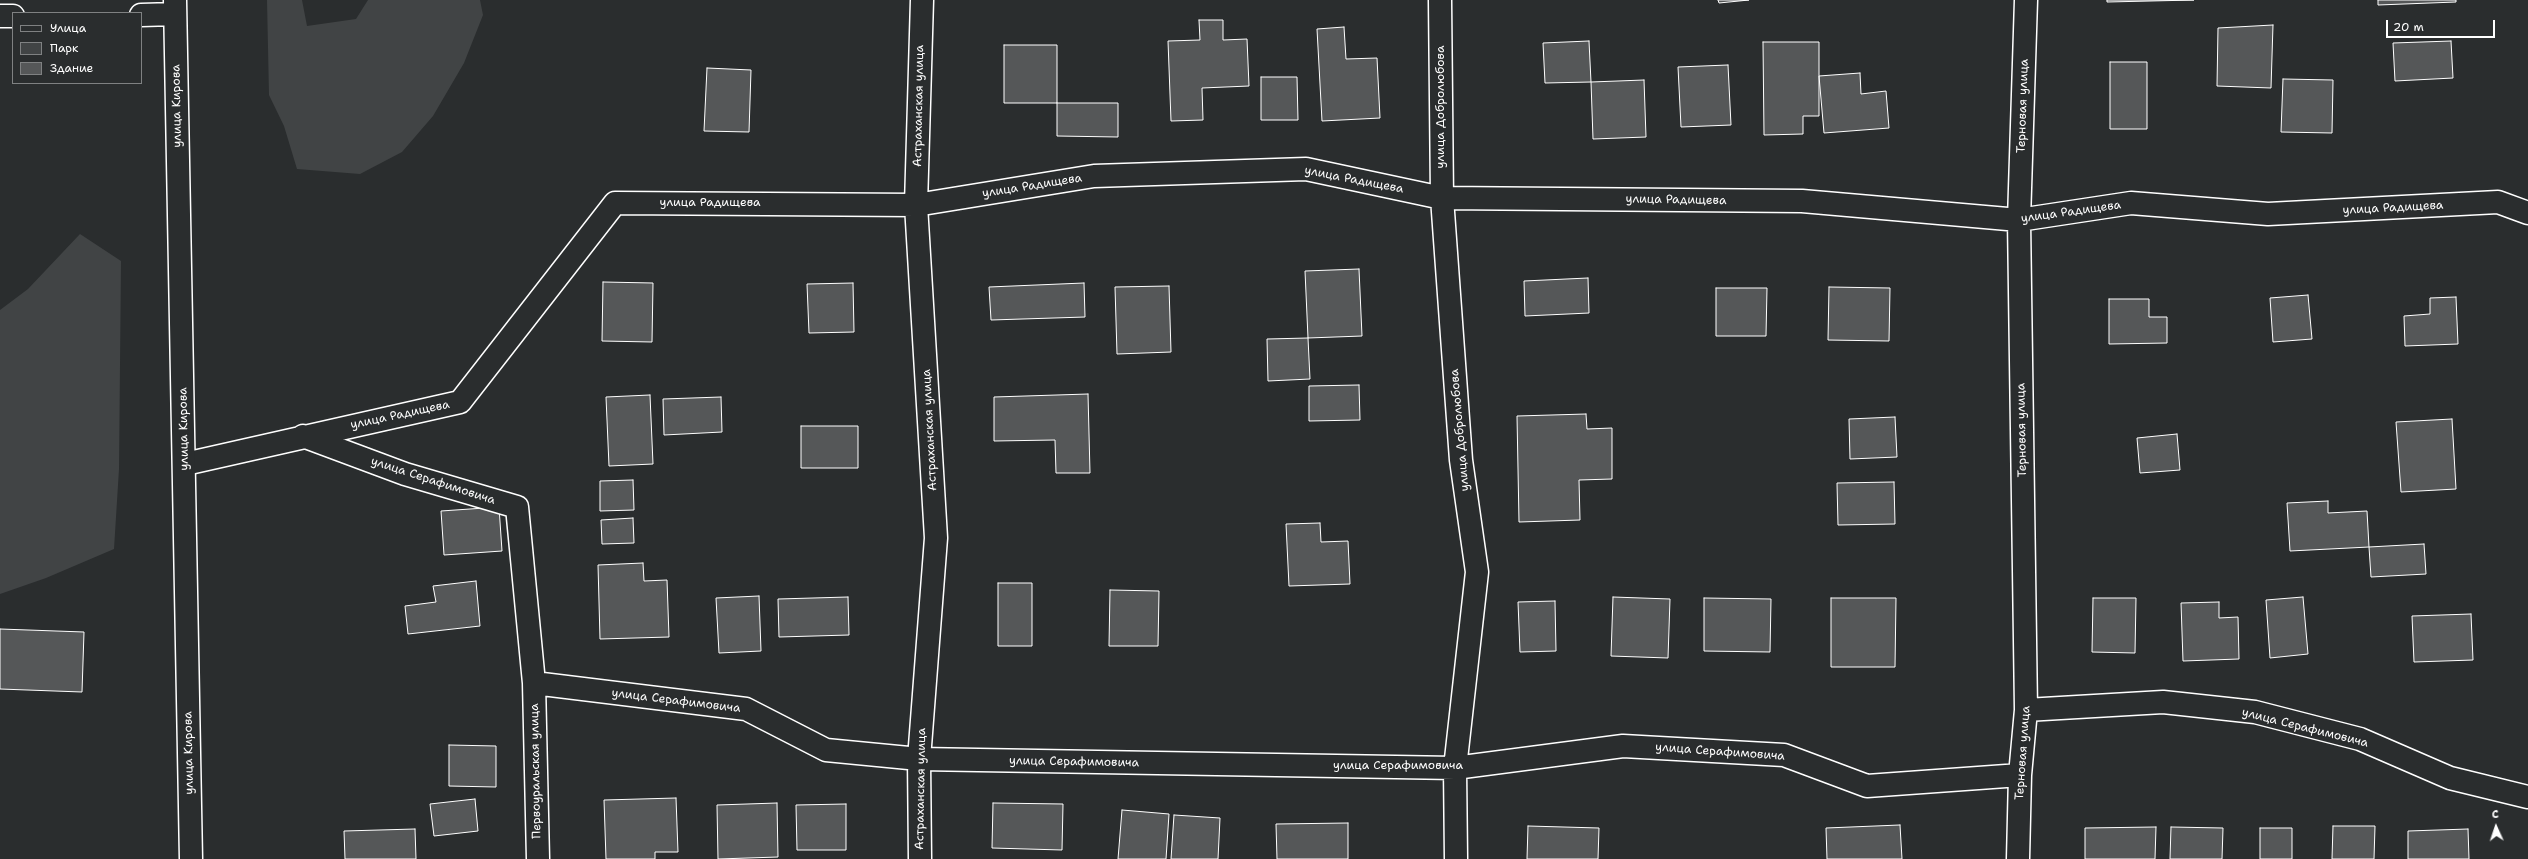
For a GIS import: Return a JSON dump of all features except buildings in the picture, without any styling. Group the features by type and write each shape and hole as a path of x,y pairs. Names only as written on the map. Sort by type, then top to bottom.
{"street":[{"name":"Астраханская улица","path":"920,859 919,759 936,538 916,205 922,0"},
{"name":"улица Добролюбова","path":"1440,0 1442,198 1461,460 1477,572 1455,768 1456,859"},
{"name":"Терновая улица","path":"2018,859 2020,775 2026,710 2019,220 2026,0"},
{"path":"142,15 175,7"},
{"name":"улица Кирова","path":"175,7 185,464 191,859"},
{"path":"0,16 12,16"},
{"name":"улица Радищева","path":"185,464 460,402 615,203 916,205 1094,176 1306,169 1442,198 1802,201 2019,220 2131,204 2268,214 2498,202 2528,213"},
{"name":"улица Серафимовича","path":"304,436 405,474 517,508 534,683 746,709 826,750 919,759 1455,768 1623,746 1784,755 1867,786 2020,775"},
{"name":"Первоуральская улица","path":"534,683 538,859"},
{"name":"улица Серафимовича","path":"2026,710 2163,702 2255,712 2360,739 2450,778 2528,797"}],"green space":[{"path":"267,0 302,0 307,26 356,19 368,0 480,0 483,15 464,63 433,116 402,152 360,174 297,169 284,126 269,95"},
{"path":"80,234 121,261 119,469 114,549 46,578 0,594 0,310 28,289"}]}
